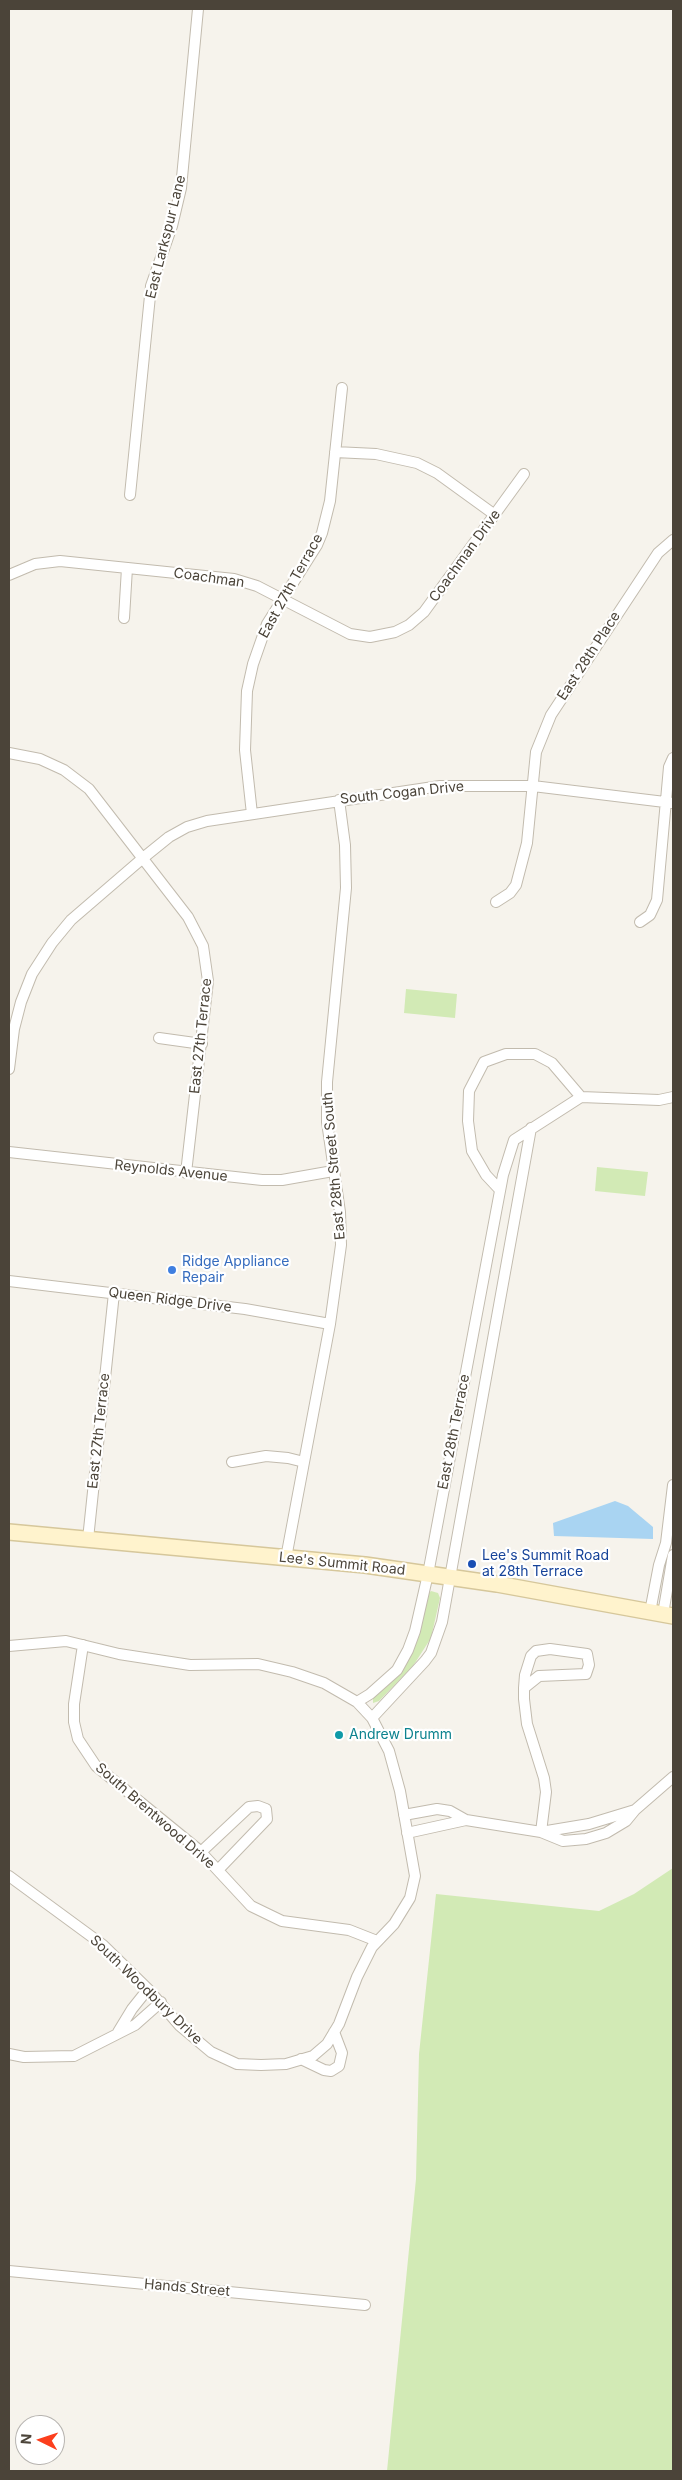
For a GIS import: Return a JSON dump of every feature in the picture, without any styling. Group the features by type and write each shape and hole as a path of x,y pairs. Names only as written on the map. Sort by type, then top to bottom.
{"main road":[{"name":"Lee's Summit Road","path":"9,1532 366,1565 449,1577 662,1614"}],"street":[{"name":"East Larkspur Lane","path":"130,495 151,286 172,226 180,188 198,9"},
{"name":"East 27th Terrace","path":"252,814 245,750 247,691 260,642 282,599 317,545 322,533 330,501 342,388"},
{"path":"335,452 376,454 417,463 438,473 495,515"},
{"name":"Coachman Drive","path":"399,630 409,625 424,612 524,474"},
{"name":"East 28th Place","path":"496,902 510,893 516,884 527,842 536,752 551,715 658,553 673,540"},
{"name":"Coachman","path":"9,575 35,564 60,562 234,579 257,586 350,634 370,636 399,630"},
{"path":"124,618 127,568"},
{"name":"East 27th Terrace","path":"9,753 48,762 64,770 89,789 188,917 203,946 208,981 186,1173"},
{"path":"640,922 650,915 657,900 669,802 670,768 673,758"},
{"name":"South Cogan Drive","path":"9,1069 14,1029 21,1002 32,974 52,943 71,920 143,858 169,837 187,827 207,820 440,786 533,786 669,802"},
{"name":"East 28th Street South","path":"286,1558 330,1324 340,1245 340,1212 327,1122 327,1082 346,888 345,845 339,800"},
{"path":"159,1038 202,1044"},
{"path":"500,1190 486,1175 472,1151 468,1122 469,1091 484,1062 506,1054 535,1054 552,1063 581,1098 659,1100 673,1097"},
{"name":"East 28th Terrace","path":"357,1702 370,1694 397,1670 408,1650 428,1574 500,1190 514,1140 581,1098"},
{"name":"East 28th Terrace","path":"372,1718 431,1652 442,1622 531,1128"},
{"name":"Reynolds Avenue","path":"9,1152 262,1180 282,1180 333,1171"},
{"name":"Queen Ridge Drive","path":"9,1281 245,1308 330,1324"},
{"name":"East 27th Terrace","path":"88,1539 114,1293"},
{"path":"232,1462 266,1456 304,1462"},
{"path":"662,1614 659,1565 666,1543 673,1485"},
{"path":"662,1614 673,1555"},
{"path":"9,1646 66,1642 136,1657 190,1665 235,1664 266,1666 292,1672 324,1683 357,1702 372,1718 389,1751 404,1815 415,1876 410,1898 394,1924 378,1942"},
{"name":"South Brentwood Drive","path":"83,1645 74,1704 74,1722 78,1739 96,1766 201,1852 251,1906 282,1921 349,1930 378,1942"},
{"path":"524,1688 539,1676 586,1674 589,1665 587,1654 550,1649 536,1651 531,1656 525,1675 524,1688 527,1724 544,1778 546,1792 541,1832"},
{"path":"404,1815 437,1809 450,1811 466,1820 541,1832 557,1840 586,1840 618,1826 673,1777"},
{"path":"201,1852 249,1807 258,1806 266,1810 267,1819 218,1870"},
{"path":"407,1833 466,1820"},
{"name":"South Woodbury Drive","path":"9,1876 103,1945 161,2002 180,2026 210,2052 237,2064 286,2064 313,2056 327,2044 357,1977 378,1942"},
{"path":"118,2032 132,2009 148,1989"},
{"path":"9,2054 24,2057 74,2056 141,2020 161,2002"},
{"path":"301,2059 324,2070 331,2071 339,2066 342,2053 334,2032"},
{"name":"Hands Street","path":"9,2271 365,2305"}],"green space":[{"path":"406,989 457,994 455,1018 404,1013"},
{"path":"597,1167 648,1172 645,1196 595,1191"},
{"path":"431,1591 438,1593 440,1598 431,1638 413,1666 379,1701 373,1703 373,1698 411,1654 418,1637 427,1595"},
{"path":"673,1868 673,2471 387,2471 416,2179 419,2054 436,1894 599,1911 634,1894"}],"water":[{"path":"615,1501 628,1506 653,1527 653,1539 554,1536 553,1523"}],"place":[{"name":"Ridge Appliance Repair","path":"172,1270"},
{"name":"Lee's Summit Road at 28th Terrace","path":"472,1564"},
{"name":"Andrew Drumm","path":"339,1735"}]}
